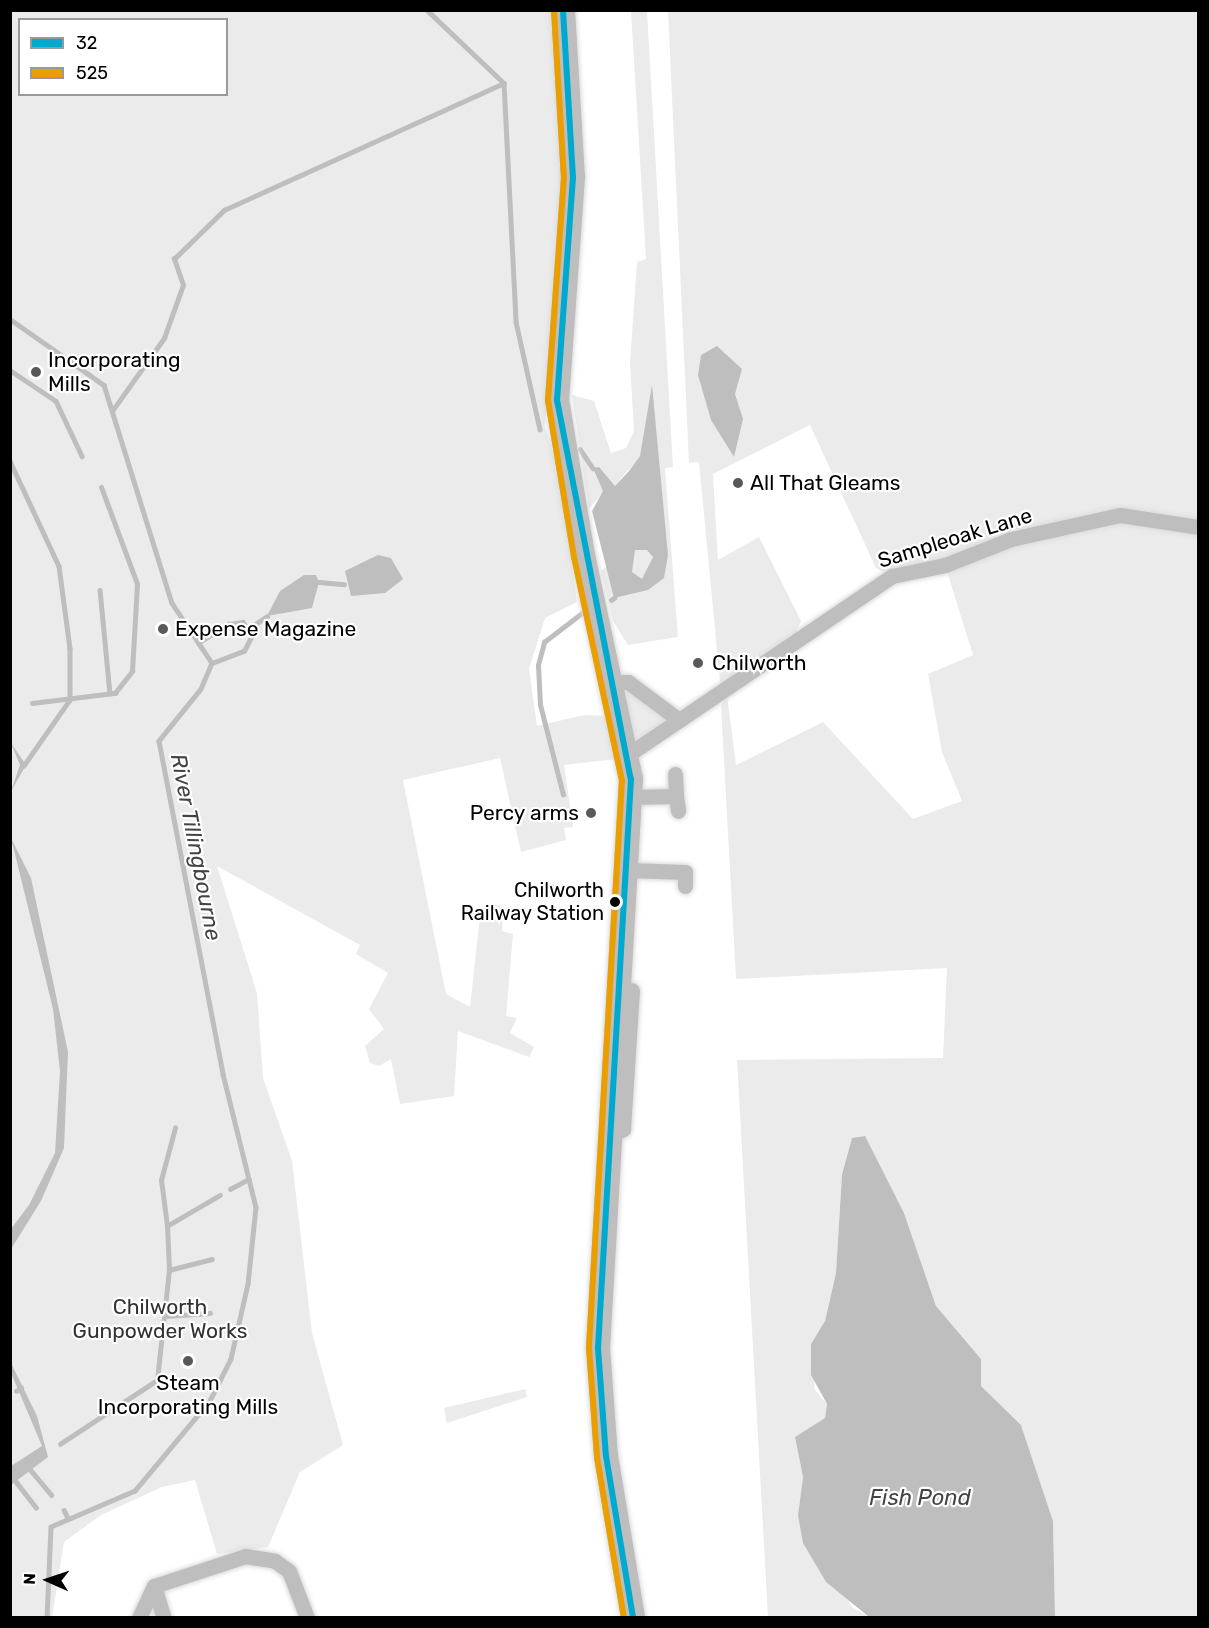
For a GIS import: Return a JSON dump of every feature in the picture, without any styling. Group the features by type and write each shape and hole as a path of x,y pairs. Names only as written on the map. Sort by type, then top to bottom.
{"main road":[{"path":"563,10 573,177 557,400 583,555 629,754 632,797 622,1052 610,1136 600,1263 600,1400 633,1617"}],"street":[{"name":"Sampleoak Lane","path":"629,754 892,576 945,565 1011,539 1120,515 1198,527"},
{"path":"612,682 628,682 679,720"},
{"path":"632,797 677,803 675,774"},
{"path":"628,870 685,874"},
{"path":"622,1052 632,990"},
{"path":"139,1617 154,1586 233,1558 261,1556 288,1571 307,1617"},
{"path":"154,1586 164,1617"}],"green space":[{"name":"Chilworth Gunpowder Works","path":"11,11 551,11 566,135 545,426 558,469 577,602 545,618 529,669 537,726 584,715 608,716 616,759 564,765 573,827 564,828 566,840 521,852 500,758 403,780 446,994 470,1007 480,916 493,904 503,907 502,931 513,934 506,1016 517,1018 510,1033 534,1047 529,1057 458,1031 454,1096 400,1104 391,1059 379,1066 370,1063 365,1046 384,1029 369,1009 388,973 356,954 360,945 217,866 257,993 263,1078 292,1161 312,1333 343,1445 300,1472 268,1547 217,1554 195,1480 162,1487 101,1515 64,1542 52,1617 11,1618"},
{"path":"631,11 647,11 673,467 665,468 678,637 628,645 613,621 601,571 644,536 638,470 628,470 615,486 593,468 604,491 589,509 572,395 594,401 611,453 626,448 634,431 630,363 637,262 646,259"},
{"path":"668,11 1198,11 1198,1617 1055,1617 1053,1521 1021,1425 981,1386 981,1359 936,1306 904,1213 864,1136 852,1138 842,1173 836,1273 825,1321 811,1344 815,1390 827,1404 825,1418 795,1437 803,1477 798,1515 852,1607 869,1617 768,1617 737,1060 943,1058 947,968 736,979 721,706 727,695 736,765 823,722 913,819 962,801 942,752 928,674 973,655 945,565 892,576 876,568 810,425 713,474 718,560 759,537 801,621 792,642 721,692 699,462 689,463"},
{"path":"621,679 675,715 629,754"},
{"path":"525,1389 527,1397 447,1423 444,1408"}],"water":[{"path":"717,346 742,369 735,394 743,419 734,457 711,420 698,375 701,355"},
{"path":"652,385 668,555 664,578 648,590 614,598 592,511 603,491 593,468 599,467 615,486 640,456","holes":["635,550 647,550 653,557 642,579 632,572"]},
{"path":"378,555 391,558 403,579 385,593 351,596 345,571"},
{"path":"304,575 316,575 319,582 312,608 267,616 280,591"},
{"path":"11,743 26,765 11,791 20,765"},
{"path":"11,838 31,878 68,1052 64,1148 41,1201 11,1249 11,1229 29,1205 55,1153 60,1071 53,1009"},
{"name":"Fish Pond","path":"865,1136 904,1213 936,1306 981,1359 981,1386 1021,1425 1053,1521 1055,1617 869,1617 826,1582 803,1543 798,1515 803,1477 795,1437 825,1418 827,1404 811,1375 811,1344 825,1321 836,1273 842,1174 852,1138"},
{"path":"10,1361 37,1416 48,1457 11,1485 11,1466 42,1446 11,1373"}],"waterway":[{"path":"427,10 504,83 516,322 540,429"},
{"path":"112,411 164,338 183,285 174,259 224,210 504,83"},
{"name":"River Tillingbourne","path":"10,319 104,385 172,603 212,663 201,689 159,741 223,1074 256,1207 248,1284 231,1359 210,1401 135,1491 51,1527 47,1618"},
{"path":"10,370 56,401 82,456"},
{"path":"580,449 593,468"},
{"path":"10,461 59,566 70,648 70,700 24,766"},
{"path":"32,703 115,693 132,671 137,584 101,487"},
{"path":"319,582 344,584"},
{"path":"100,590 110,694"},
{"path":"563,795 540,705 538,665 544,642 582,613"},
{"path":"212,663 244,651 251,637 248,629 267,616"},
{"path":"198,643 229,624 243,622 248,629"},
{"path":"167,1226 161,1180 175,1128"},
{"name":"River Tillingbourne","path":"230,1189 249,1179"},
{"name":"River Tillingbourne","path":"60,1444 157,1380 169,1270 167,1226 220,1195"},
{"name":"River Tillingbourne","path":"169,1270 212,1259"},
{"name":"River Tillingbourne","path":"166,1316 210,1313"},
{"path":"16,1391 21,1388"},
{"path":"29,1468 52,1495"},
{"path":"14,1479 36,1507"},
{"path":"64,1510 68,1518"}],"transit line":[{"name":"32","path":"563,10 573,177 557,400 631,779 598,1348 606,1456 633,1618"},
{"name":"525","path":"554,11 564,177 548,400 574,557 622,780 589,1347 597,1457 624,1618"}],"place":[{"name":"Incorporating Mills","path":"36,372"},
{"name":"All That Gleams","path":"738,483"},
{"name":"Expense Magazine","path":"163,629"},
{"name":"Chilworth","path":"698,663"},
{"name":"Percy arms","path":"591,813"},
{"name":"Chilworth Railway Station","path":"615,902"},
{"name":"Steam Incorporating Mills","path":"188,1361"}]}
